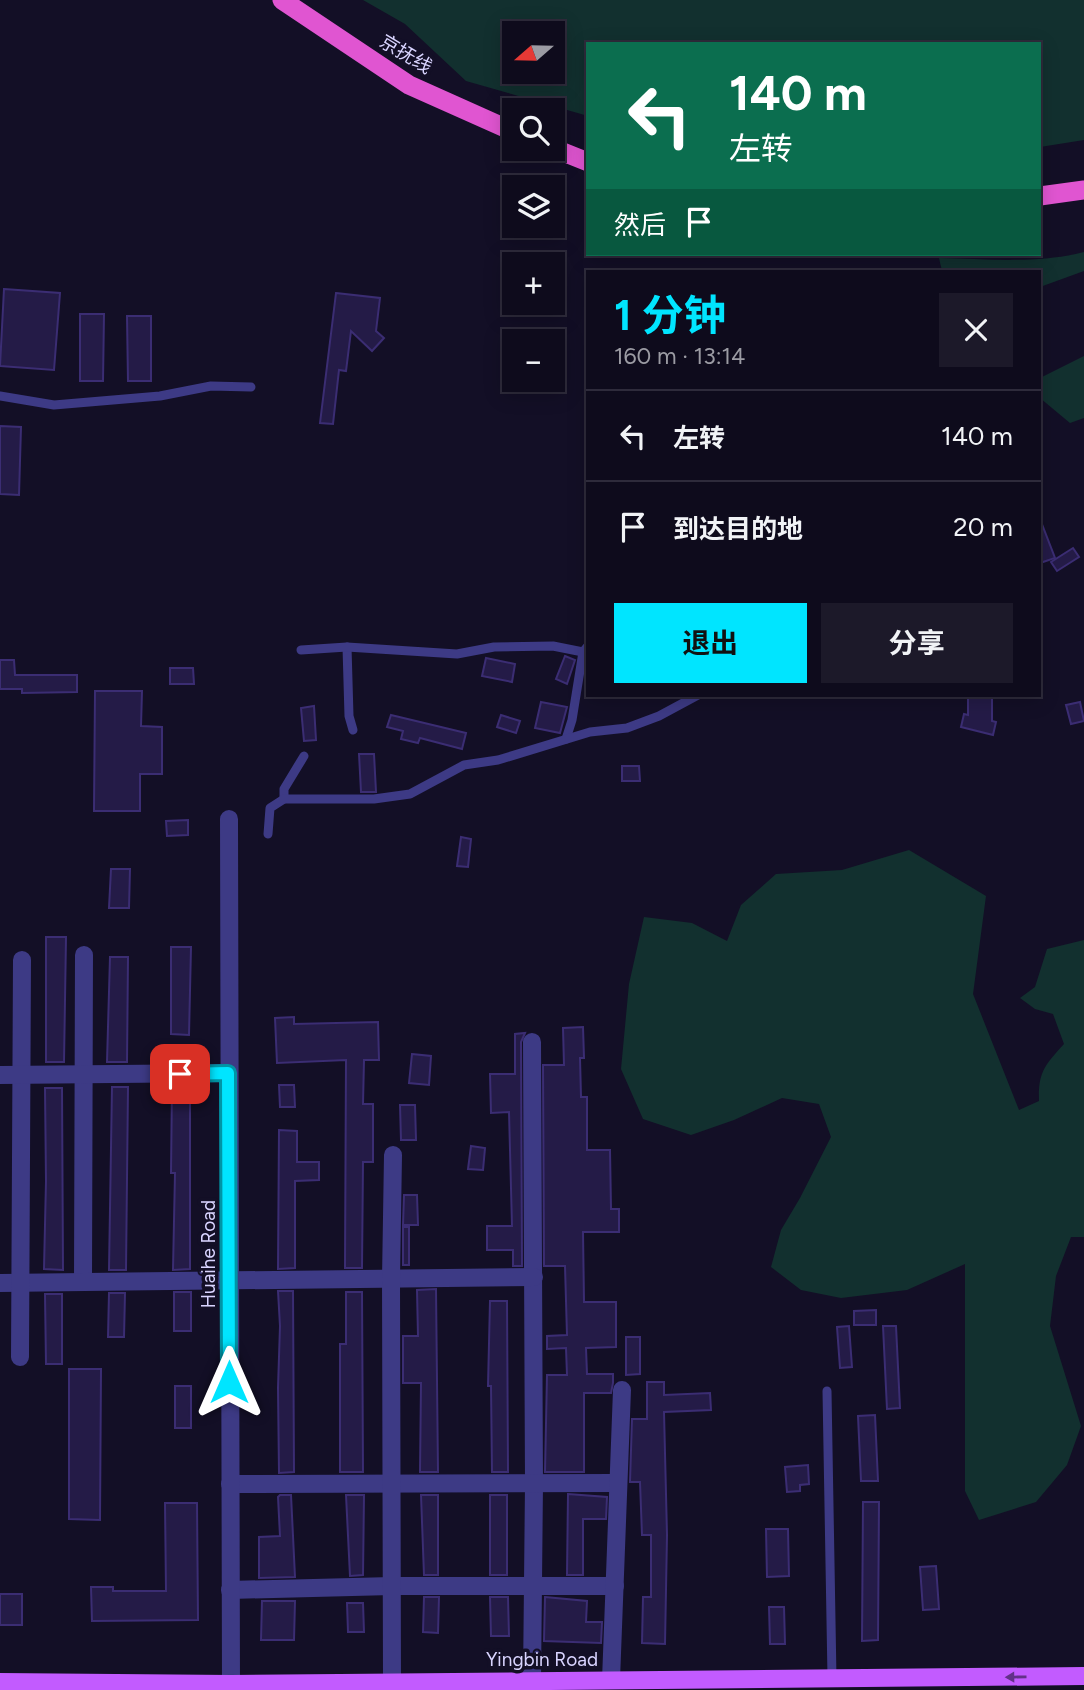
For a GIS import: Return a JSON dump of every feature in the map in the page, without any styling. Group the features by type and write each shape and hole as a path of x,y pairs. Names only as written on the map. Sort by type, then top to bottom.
{"highway":[{"name":"京抚线","path":"282,0 409,85 502,127"},
{"path":"565,153 586,161"},
{"path":"1041,196 1084,190"}],"main road":[{"name":"Yingbin Road","path":"0,1682 231,1687 393,1681 1084,1676"}],"street":[{"name":"Huaihe Road","path":"229,819 231,1687"},
{"path":"83,1282 84,956"},
{"path":"20,1357 22,960"},
{"path":"532,1042 532,1680"},
{"path":"0,1075 228,1073"},
{"path":"393,1155 393,1681"},
{"path":"0,1283 534,1277"},
{"path":"611,1680 622,1390"},
{"path":"230,1484 618,1483"},
{"path":"230,1590 392,1586 615,1586"}],"lane":[{"path":"0,396 54,405 160,396 211,386 251,387"},
{"path":"302,650 347,647 457,654 494,647 553,646 586,649 566,739"},
{"path":"347,647 349,716 353,730"},
{"path":"268,834 270,808 284,799 374,799 410,794 464,765 498,760 590,732 627,728 660,716 694,697"},
{"path":"284,799 284,789 304,756"},
{"path":"827,1391 832,1678"}],"green space":[{"path":"363,0 1084,0 1084,140 1041,147 1041,42 586,42 586,115 565,109 565,98 525,98 466,81 405,24"},
{"path":"1084,252 1084,271 1041,287 1041,270 942,270 939,258 994,260 1067,256"},
{"path":"1084,356 1084,418 1070,423 1041,399 1041,378"},
{"path":"909,850 986,896 973,994 1019,1110 1039,1101 1041,1076 1064,1044 1053,1014 1035,1009 1020,998 1035,987 1047,949 1084,940 1084,1237 1071,1237 1056,1276 1050,1326 1081,1426 1067,1465 1036,1502 979,1520 965,1491 965,1264 907,1290 841,1298 801,1290 771,1267 781,1230 831,1137 819,1104 782,1098 734,1120 691,1135 643,1119 621,1069 629,984 644,917 692,923 727,941 741,905 776,874 842,870"}],"building":[{"path":"4,289 60,293 54,370 0,366"},
{"path":"336,293 380,298 376,331 384,338 372,351 351,331 346,371 339,370 333,424 320,423"},
{"path":"80,314 104,314 103,381 80,381"},
{"path":"127,316 151,316 151,381 128,381"},
{"path":"0,426 21,427 19,495 0,494"},
{"path":"1041,522 1055,558 1041,563"},
{"path":"1073,548 1079,557 1057,571 1051,562"},
{"path":"565,656 575,660 567,684 556,679"},
{"path":"486,658 515,664 512,682 482,676"},
{"path":"0,660 14,660 15,675 77,675 77,692 22,693 22,689 0,689"},
{"path":"170,668 193,668 194,684 170,684"},
{"path":"95,691 142,691 141,726 162,727 162,774 140,774 140,811 94,811"},
{"path":"968,697 992,697 992,721 996,722 993,735 961,727 964,714 968,715"},
{"path":"541,702 567,707 560,733 535,728"},
{"path":"1080,702 1084,721 1071,724 1066,705"},
{"path":"314,706 316,740 304,741 301,708"},
{"path":"391,715 466,733 462,749 420,738 418,743 401,739 403,731 387,727"},
{"path":"501,715 520,721 516,733 497,727"},
{"path":"359,754 374,754 376,792 361,792"},
{"path":"622,766 639,766 640,781 622,781"},
{"path":"188,820 188,835 167,836 166,821"},
{"path":"461,837 471,839 468,867 457,866"},
{"path":"111,869 130,869 129,908 109,908"},
{"path":"46,937 66,937 64,1062 46,1062"},
{"path":"171,947 191,947 189,1035 171,1034"},
{"path":"110,957 128,957 127,1062 107,1062"},
{"path":"294,1017 294,1024 378,1022 379,1060 364,1060 363,1104 373,1104 373,1162 363,1162 362,1268 345,1268 346,1060 277,1063 275,1018"},
{"path":"583,1027 584,1058 580,1058 581,1097 587,1097 587,1150 610,1150 611,1209 619,1209 619,1232 583,1232 584,1302 616,1302 616,1347 586,1348 587,1374 613,1374 613,1383 611,1393 584,1393 584,1472 545,1472 547,1375 567,1375 566,1348 547,1349 547,1336 567,1335 565,1266 544,1266 543,1065 564,1065 563,1028"},
{"path":"525,1033 521,1042 522,1266 513,1266 513,1250 487,1250 487,1226 512,1226 509,1112 491,1113 490,1074 515,1074 515,1034"},
{"path":"412,1054 431,1056 429,1085 409,1083"},
{"path":"279,1085 294,1085 295,1107 280,1107"},
{"path":"172,1086 190,1087 190,1269 173,1270 175,1173 171,1173"},
{"path":"112,1087 128,1087 126,1270 109,1270"},
{"path":"45,1088 62,1088 63,1270 44,1269"},
{"path":"400,1105 415,1105 416,1140 401,1140"},
{"path":"279,1130 297,1131 297,1162 319,1162 319,1180 295,1181 295,1268 278,1269"},
{"path":"471,1146 485,1148 483,1170 468,1169"},
{"path":"404,1195 417,1195 418,1225 403,1225"},
{"path":"403,1227 409,1227 409,1265 403,1265"},
{"path":"436,1289 438,1472 420,1472 421,1383 403,1383 403,1336 418,1336 417,1290"},
{"path":"278,1291 293,1291 294,1472 279,1473 280,1326"},
{"path":"174,1292 191,1292 191,1331 174,1331"},
{"path":"346,1292 362,1292 363,1472 340,1472 340,1344 346,1344"},
{"path":"109,1293 125,1293 124,1337 108,1337"},
{"path":"45,1294 62,1294 62,1364 46,1364"},
{"path":"490,1301 507,1301 508,1472 492,1472 491,1386 488,1386"},
{"path":"876,1310 876,1325 854,1325 854,1311"},
{"path":"849,1326 852,1367 840,1368 837,1327"},
{"path":"883,1326 896,1326 900,1408 887,1409"},
{"path":"626,1337 640,1337 640,1374 626,1375"},
{"path":"69,1369 101,1369 100,1520 69,1519"},
{"path":"647,1382 664,1382 664,1395 710,1393 711,1410 664,1412 667,1535 665,1644 642,1643 643,1597 651,1597 651,1535 642,1535 640,1482 630,1482 632,1419 647,1419"},
{"path":"175,1386 191,1386 191,1428 175,1428"},
{"path":"875,1415 878,1481 861,1481 858,1416"},
{"path":"808,1465 809,1484 800,1485 800,1491 787,1492 785,1467"},
{"path":"568,1494 607,1497 606,1519 583,1519 583,1575 567,1575"},
{"path":"280,1495 291,1495 295,1577 259,1578 259,1537 280,1536"},
{"path":"346,1495 364,1495 363,1575 350,1576"},
{"path":"421,1495 438,1495 438,1575 424,1575"},
{"path":"490,1495 507,1495 507,1575 490,1575"},
{"path":"863,1502 879,1502 878,1640 862,1641"},
{"path":"165,1503 197,1503 198,1620 92,1621 91,1587 113,1587 113,1591 166,1591"},
{"path":"766,1529 788,1529 789,1576 767,1577"},
{"path":"936,1566 939,1609 923,1610 920,1567"},
{"path":"0,1594 22,1594 22,1625 0,1625"},
{"path":"424,1597 439,1597 438,1633 423,1632"},
{"path":"490,1597 508,1597 509,1636 491,1636"},
{"path":"545,1597 587,1601 586,1622 602,1622 601,1643 544,1641"},
{"path":"262,1601 295,1601 294,1640 261,1640"},
{"path":"347,1603 363,1603 364,1632 348,1632"},
{"path":"769,1607 784,1607 785,1644 770,1644"}],"route":[{"path":"180,1074 228,1073 229,1382"}]}
